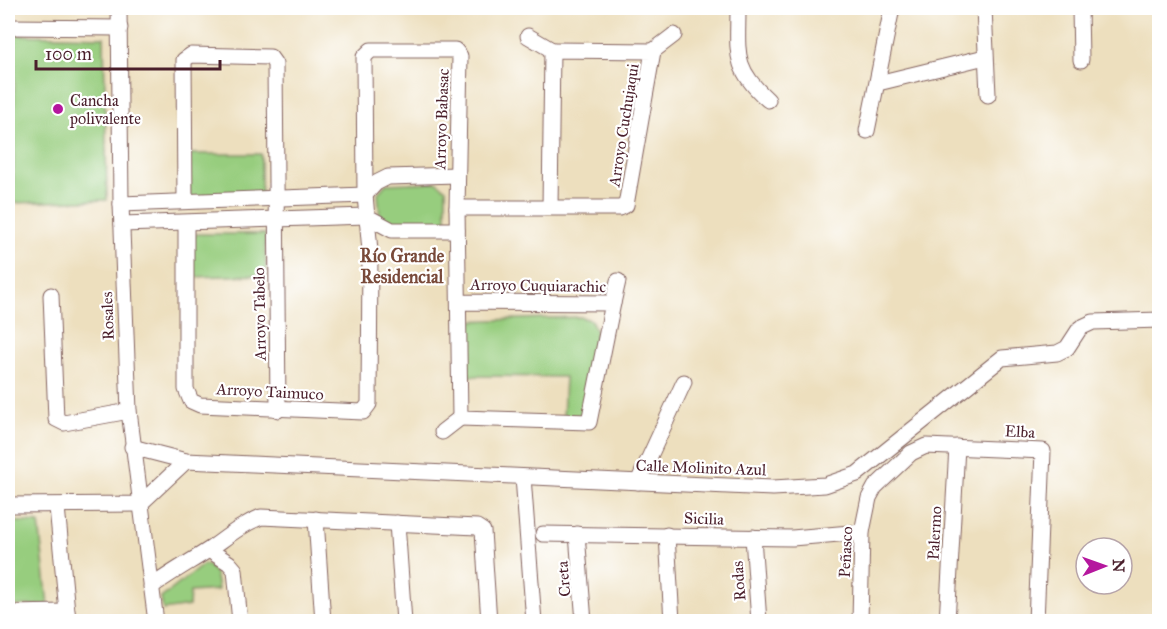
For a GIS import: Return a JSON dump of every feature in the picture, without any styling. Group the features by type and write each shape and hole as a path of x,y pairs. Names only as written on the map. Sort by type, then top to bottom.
{"street":[{"name":"Rosales","path":"119,8 121,204 129,411 156,621"},
{"path":"738,8 738,59 749,83 768,100"},
{"path":"867,131 892,8"},
{"path":"984,8 987,95"},
{"path":"1080,8 1081,60"},
{"path":"8,27 120,28"},
{"path":"653,51 674,35"},
{"path":"528,36 552,50 550,208"},
{"name":"Arroyo Babasac","path":"365,195 364,57 371,50 452,50 459,53 457,208"},
{"name":"Arroyo Cuchujaqui","path":"457,208 620,208 628,203 653,51 552,50"},
{"name":"Arroyo Tabelo","path":"185,201 182,64 186,57 190,55 266,57 273,60 278,410"},
{"path":"878,83 985,57"},
{"path":"121,204 365,195 376,183 388,177 457,175"},
{"name":"Arroyo Taimuco","path":"186,223 188,395 200,405 358,413 368,408 370,251 365,195"},
{"name":"Arroyo Cuquiarachic","path":"457,208 460,418 593,424 613,303 459,302"},
{"path":"122,224 366,216 392,230 457,230"},
{"path":"370,251 392,230"},
{"path":"613,303 618,281"},
{"path":"51,296 56,419 64,423 129,411"},
{"name":"Calle Molinito Azul","path":"132,447 186,461 772,488 803,487 842,481 869,464 1002,358 1058,353 1067,348 1080,328 1093,322 1160,320"},
{"path":"638,482 684,382"},
{"path":"442,432 460,418"},
{"name":"Elba","path":"875,487 919,448 957,447 1043,451 1036,621"},
{"name":"Palermo","path":"947,621 957,447"},
{"path":"8,506 140,504 186,461"},
{"path":"523,477 534,621"},
{"name":"Peñasco","path":"860,621 862,532 868,498 875,487"},
{"path":"8,613 68,617 57,507"},
{"path":"151,587 186,562 209,550 240,525 261,517 477,527 483,531 489,621"},
{"path":"316,519 323,621"},
{"path":"397,523 404,621"},
{"name":"Sicilia","path":"543,534 809,537 862,532"},
{"name":"Creta","path":"577,534 584,621"},
{"path":"667,535 672,621"},
{"name":"Rodas","path":"753,537 759,621"},
{"path":"209,550 229,562 235,570 240,621"}],"green space":[{"path":"15,35 104,37 107,200 13,203"},
{"path":"188,154 261,154 261,196 190,198"},
{"path":"437,182 446,189 446,222 437,227 388,228 380,219 378,193 386,184"},
{"path":"196,234 265,234 266,275 191,277 190,239"},
{"path":"580,317 591,320 596,331 582,418 563,419 565,377 465,376 464,321"},
{"path":"8,521 39,523 48,605 8,606"},
{"path":"204,564 214,571 218,590 190,592 189,606 163,610 161,598"}],"place":[{"name":"Cancha polivalente","path":"58,109"}],"district":[{"name":"Río Grande Residencial","path":"402,266"}]}
